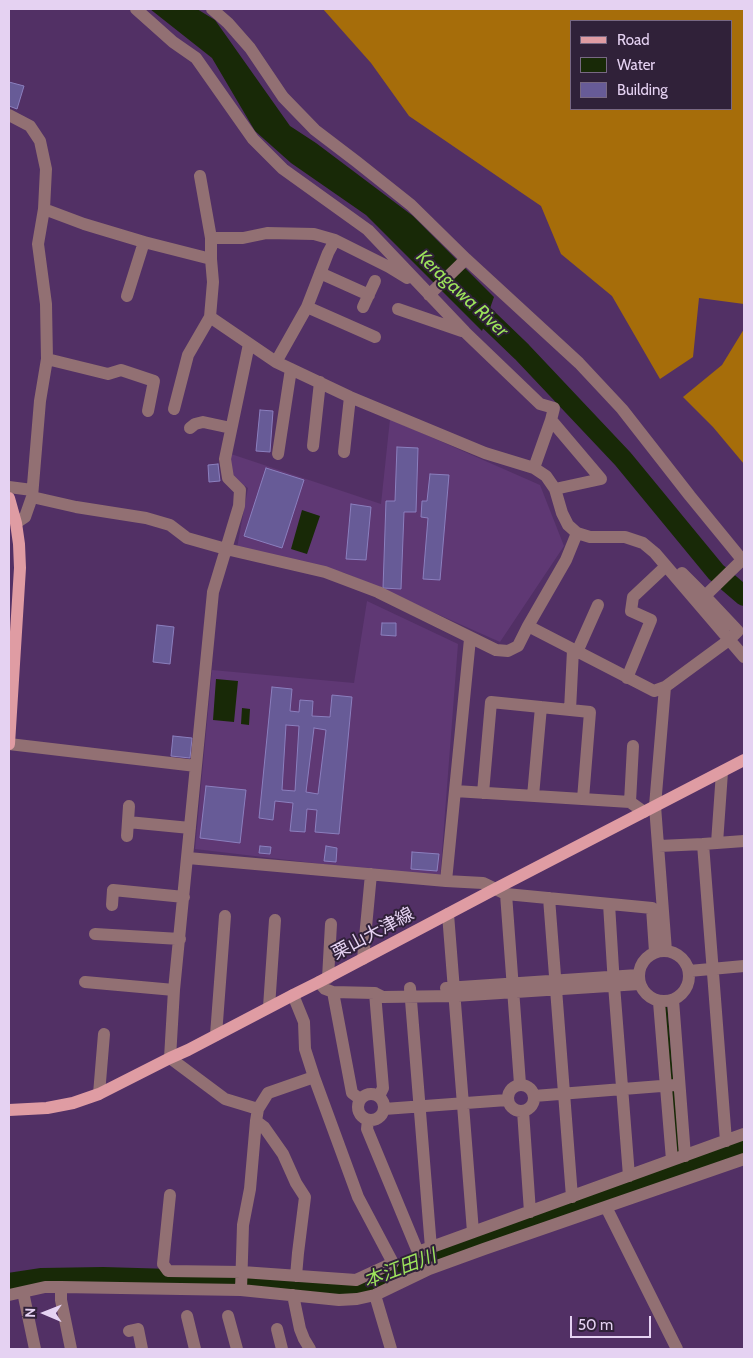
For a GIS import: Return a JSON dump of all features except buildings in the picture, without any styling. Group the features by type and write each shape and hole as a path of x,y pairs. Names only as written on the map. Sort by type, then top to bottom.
{"main road":[{"path":"9,498 16,523 20,568 11,663 9,744"},
{"name":"栗山大津線","path":"9,1110 47,1108 73,1103 99,1094 188,1050 293,994 324,980 448,914 500,892 649,809 744,760"}],"street":[{"path":"136,9 173,42 196,58 253,139 284,169 368,230 465,332 540,404 554,408 534,468"},
{"path":"212,9 228,23 250,48 284,97 315,130 410,205 463,262 579,363 622,409 741,563 708,594"},
{"path":"9,115 30,126 40,141 46,169 44,210 38,244 46,304 47,359 40,401 32,493 25,517 16,523"},
{"path":"174,408 188,355 210,316 213,282 211,238 200,176"},
{"path":"44,210 144,242 211,259"},
{"path":"211,238 243,238 268,233 314,234 335,240 389,267 425,291"},
{"path":"276,362 307,307 328,252 335,240"},
{"path":"127,296 144,242"},
{"path":"425,291 463,262"},
{"path":"320,273 369,295"},
{"path":"363,307 375,281"},
{"path":"307,307 375,337"},
{"path":"398,309 465,332"},
{"path":"210,316 276,362 350,397 485,454 534,468 546,476 555,489 562,513 568,525 577,533 590,537 625,537 643,543 655,553 744,657"},
{"path":"249,344 225,458 228,478 240,490 239,506 213,592 174,990 170,1058 225,1099 257,1115 283,1154 296,1183 305,1197 296,1276"},
{"path":"47,359 108,374 121,370 154,381 148,411"},
{"path":"278,454 291,368"},
{"path":"313,446 320,382"},
{"path":"344,452 350,397"},
{"path":"550,420 601,480 555,489"},
{"path":"190,428 195,424 203,422 231,428"},
{"path":"9,487 76,507 146,518 170,525 187,538 325,572 378,592 470,639 496,650 508,651 518,646 566,560 577,533"},
{"path":"655,553 661,551 744,628"},
{"path":"627,678 651,620 631,611 633,597 666,566"},
{"path":"528,626 654,692 665,688 729,640 738,631 708,594"},
{"path":"570,710 575,651 598,605"},
{"path":"446,881 470,639"},
{"path":"661,951 659,846 649,809 665,688"},
{"path":"483,793 491,702 590,712 583,799"},
{"path":"533,796 541,707"},
{"path":"9,744 196,766"},
{"path":"630,802 633,746"},
{"path":"716,843 722,772"},
{"path":"455,791 630,802 649,809"},
{"path":"127,836 129,806"},
{"path":"128,822 190,828"},
{"path":"659,846 744,841"},
{"path":"703,844 726,1141"},
{"path":"188,858 483,883 500,892 652,908 661,951"},
{"path":"363,959 371,874"},
{"path":"112,905 113,890 184,897"},
{"path":"500,892 513,988 520,1084"},
{"path":"549,898 572,1196"},
{"path":"609,904 613,981 629,1176"},
{"path":"448,914 474,1232"},
{"path":"216,1035 225,916"},
{"path":"269,1007 275,920"},
{"path":"331,924 324,980 325,989 333,992 375,993 382,997 410,992 454,992 639,979"},
{"path":"95,934 180,938"},
{"path":"661,951 674,953 681,957 686,963 689,974 688,985 680,996 666,1002 659,1002 647,995 639,979 640,967 643,961 661,951"},
{"path":"713,973 744,966"},
{"path":"689,974 744,974"},
{"path":"85,982 174,990"},
{"path":"333,992 352,1093 360,1099"},
{"path":"410,992 431,1248"},
{"path":"375,993 382,1088 379,1096"},
{"path":"170,1195 162,1264 168,1271 242,1272 356,1280 393,1263 358,1197 305,1049 304,1022 293,994"},
{"path":"672,1160 674,1000"},
{"path":"659,1002 685,1156"},
{"path":"99,1094 104,1034"},
{"path":"241,1290 243,1225 250,1189 257,1115 268,1093 314,1077"},
{"path":"520,1084 531,1089 534,1096 534,1101 530,1108 523,1111 515,1110 511,1107 508,1100 510,1089 520,1084"},
{"path":"534,1096 673,1085"},
{"path":"368,1094 379,1096 383,1101 383,1113 377,1119 368,1120 361,1116 358,1103 360,1099 368,1094"},
{"path":"384,1109 508,1100"},
{"path":"523,1111 530,1212"},
{"path":"368,1120 367,1129 418,1252 744,1134"},
{"path":"9,1295 45,1287 61,1287 241,1290 339,1300 357,1300 375,1295 428,1269 744,1159"},
{"path":"606,1207 677,1349"},
{"path":"61,1287 61,1300 71,1349"},
{"path":"22,1292 35,1349"},
{"path":"293,1295 300,1329 310,1349"},
{"path":"375,1295 391,1349"},
{"path":"187,1316 195,1349"},
{"path":"228,1316 236,1349"},
{"path":"128,1331 138,1328 142,1349"},
{"path":"277,1329 282,1349"}],"shaded area":[{"path":"323,9 744,9 744,304 699,298 693,357 660,379 612,296 561,254 541,206 409,116 371,63"},
{"path":"744,329 744,464 713,427 683,397 722,365"},
{"path":"390,419 540,485 564,546 500,642 345,573 237,548 248,488 229,475 231,454 381,504"},
{"path":"367,601 458,644 440,878 195,849 212,670 354,683"}],"water":[{"path":"150,9 197,9 215,20 290,126 316,143 413,216 494,297 482,331 366,215 291,163 255,131 212,58"},
{"path":"302,510 320,516 307,554 291,549"},
{"path":"216,679 238,681 234,722 213,720"},
{"path":"242,708 250,709 249,725 241,724"}],"waterway":[{"name":"Keragawa River","path":"468,300 522,352 623,459 716,572 744,596"},
{"path":"666,1008 672,1082"},
{"path":"673,1088 678,1154"},
{"name":"本江田川","path":"9,1283 42,1278 103,1277 224,1279 347,1288 383,1280 417,1262 485,1240 583,1202 744,1147"},
{"name":"本江田川","path":"679,1160 680,1170"}]}
